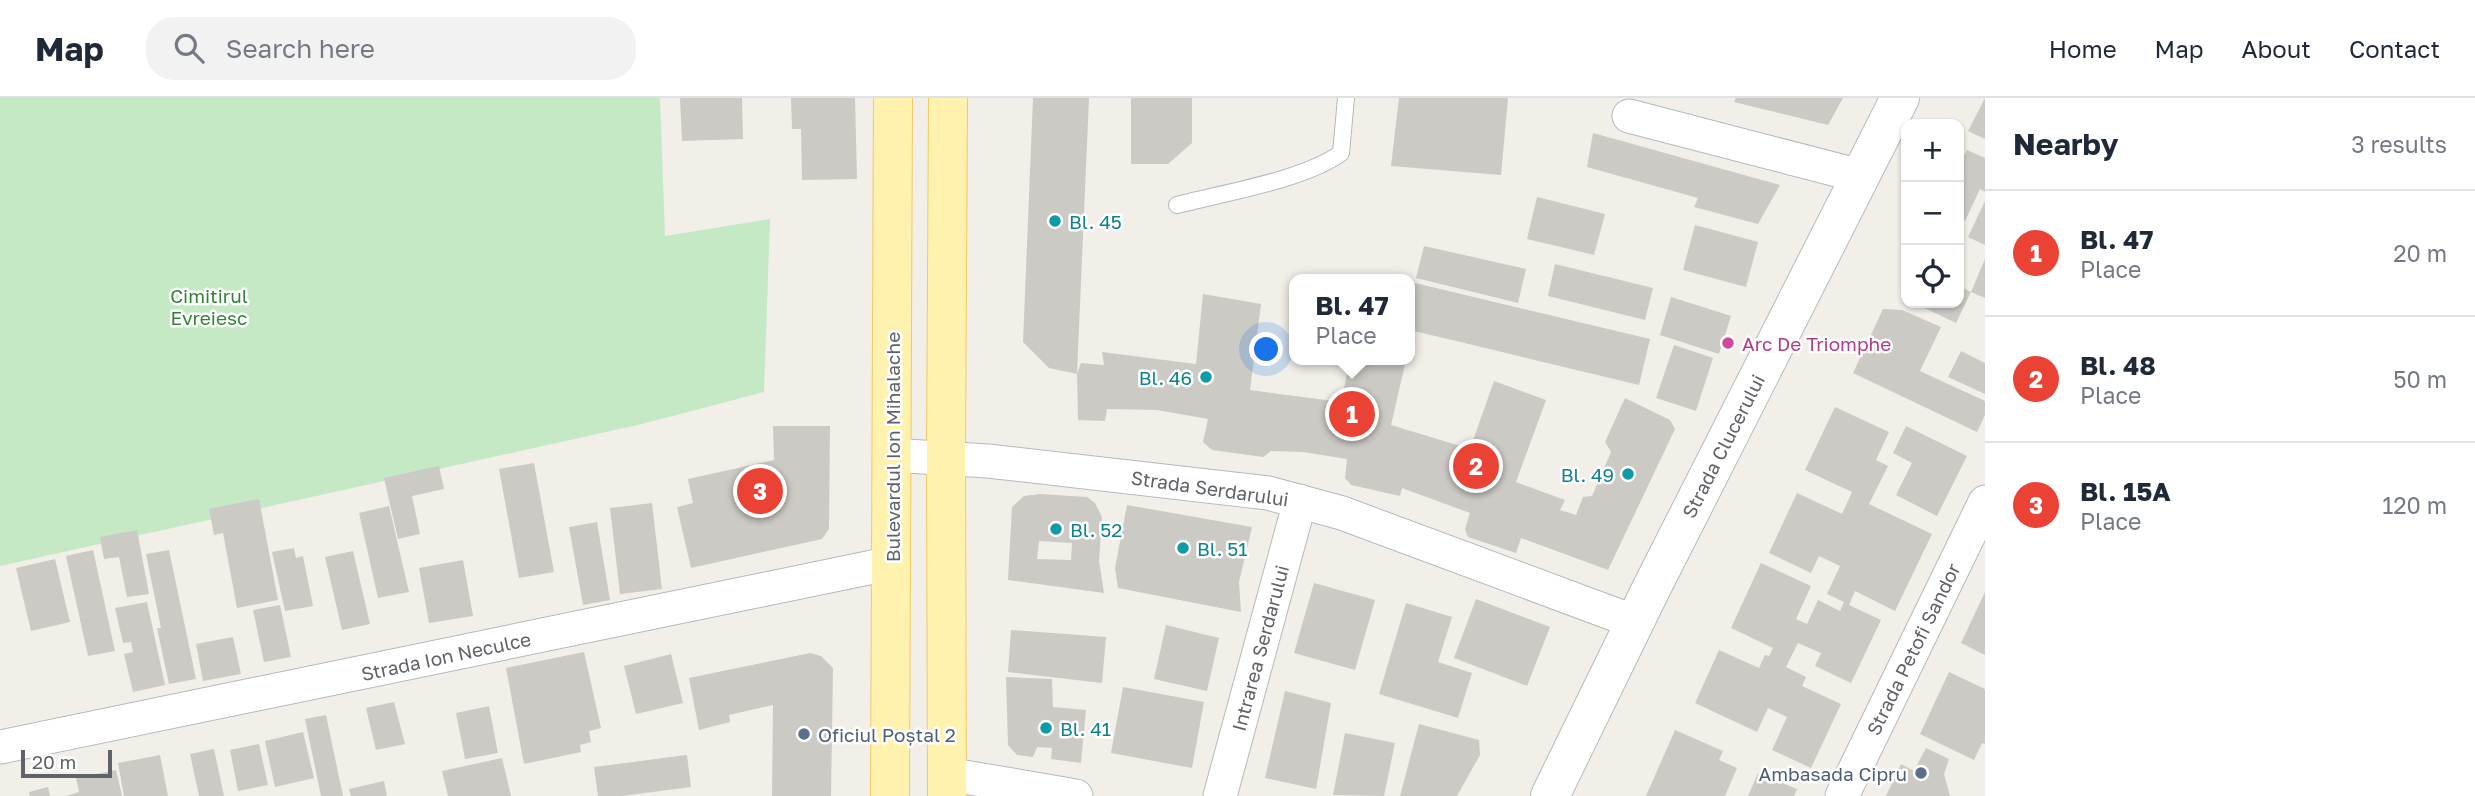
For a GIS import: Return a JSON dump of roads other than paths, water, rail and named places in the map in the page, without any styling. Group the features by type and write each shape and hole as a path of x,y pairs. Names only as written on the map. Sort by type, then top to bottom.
{"main road":[{"name":"Bulevardul Ion Mihalache","path":"890,796 893,98"},
{"path":"947,785 948,98"}],"street":[{"name":"Strada Clucerului","path":"1550,796 1900,98"},
{"path":"1629,116 1860,176"},
{"name":"Strada Serdarului","path":"890,455 988,461 1268,493 1342,513 1635,622"},
{"name":"Intrarea Serdarului","path":"1220,796 1300,501"},
{"name":"Strada Petofi Sandor","path":"1842,796 1985,502"},
{"name":"Strada Ion Neculce","path":"0,747 892,563"},
{"path":"947,785 1076,796"}],"lane":[{"path":"1177,205 1276,180 1328,163 1341,153 1346,98"}],"place":[{"name":"Bl. 45","path":"1055,221"},
{"name":"Arc De Triomphe","path":"1728,343"},
{"name":"Bl. 46","path":"1206,377"},
{"name":"Bl. 47","path":"1352,414"},
{"name":"Bl. 48","path":"1476,466"},
{"name":"Bl. 49","path":"1628,474"},
{"name":"Bl. 15A","path":"760,491"},
{"name":"Bl. 52","path":"1056,529"},
{"name":"Bl. 51","path":"1183,548"},
{"name":"Bl. 41","path":"1046,728"},
{"name":"Oficiul Poștal 2","path":"804,734"},
{"name":"Ambasada Cipru","path":"1921,773"}],"park label":[{"name":"Cimitirul Evreiesc","path":"209,306"}]}
